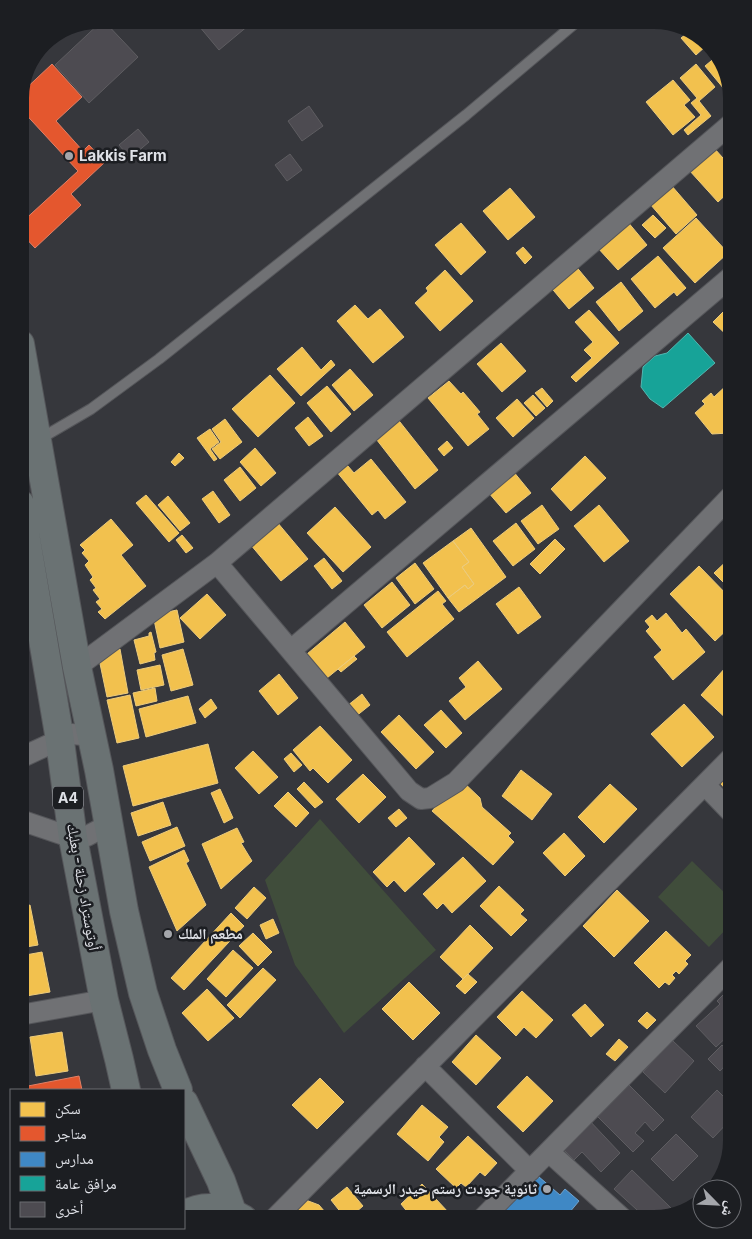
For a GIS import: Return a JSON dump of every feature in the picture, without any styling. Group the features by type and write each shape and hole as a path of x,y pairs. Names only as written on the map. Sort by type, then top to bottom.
{"highway":[{"name":"A4","path":"29,395 77,667 93,736 124,911 143,993 178,1089"},
{"name":"أوتوستراد زحلة - بعلبك","path":"29,558 73,838 104,1000 126,1089"},
{"path":"185,1105 235,1210"},
{"path":"196,1210 212,1208 218,1210"}],"street":[{"path":"77,667 217,562 723,130"},
{"path":"291,650 723,284"},
{"path":"217,562 409,792 421,799 430,798 456,782 723,503"},
{"path":"29,754 77,733 93,736"},
{"path":"283,1210 723,766"},
{"path":"705,785 723,804"},
{"path":"29,823 73,838 87,836 108,825"},
{"path":"491,1210 723,975"},
{"path":"29,1013 104,1000"},
{"path":"425,1066 530,1171"},
{"path":"549,1152 613,1210"}],"lane":[{"path":"37,441 91,409 159,359 466,115 568,29"}],"green space":[{"path":"320,819 436,950 344,1033 295,965 265,880"},
{"path":"692,861 723,891 723,932 709,947 658,897"}],"building: سكن":[{"path":"685,36 703,49 696,55 681,38"},
{"path":"712,60 723,87 705,66"},
{"path":"696,64 715,87 699,101 711,116 688,135 684,130 701,115 691,103 697,98 680,78"},
{"path":"673,80 690,100 684,105 695,117 673,135 646,102"},
{"path":"714,148 723,158 723,197 718,202 689,170"},
{"path":"671,185 697,215 676,234 650,204"},
{"path":"510,188 535,217 508,240 483,211"},
{"path":"653,215 666,228 655,238 642,225"},
{"path":"696,218 723,248 723,258 695,283 663,248"},
{"path":"627,221 647,245 618,270 597,247"},
{"path":"461,223 486,252 461,275 435,245"},
{"path":"523,247 532,257 525,264 516,253"},
{"path":"658,256 686,288 677,296 674,292 655,308 631,279"},
{"path":"574,264 594,288 569,309 549,285"},
{"path":"445,270 473,301 440,331 415,303 428,291 426,288"},
{"path":"621,282 643,311 619,331 596,302"},
{"path":"355,305 368,319 380,309 404,337 373,363 337,321"},
{"path":"589,310 619,343 576,382 571,377 592,358 584,350 593,342 575,322"},
{"path":"723,312 723,331 713,322"},
{"path":"501,343 526,371 502,392 477,364"},
{"path":"302,347 321,370 331,360 335,365 301,396 277,369"},
{"path":"350,369 373,395 354,411 332,385"},
{"path":"270,375 295,403 258,437 232,409"},
{"path":"449,381 461,394 463,392 480,412 477,414 489,429 468,446 428,398"},
{"path":"327,386 351,414 331,432 307,403"},
{"path":"542,388 553,401 547,407 535,393"},
{"path":"723,389 723,433 712,434 695,413 705,404 702,401 711,393 714,397"},
{"path":"533,395 545,408 536,416 524,403"},
{"path":"517,399 534,418 513,437 496,418"},
{"path":"308,417 323,436 309,446 295,428"},
{"path":"396,417 438,470 415,489 373,435"},
{"path":"225,419 242,442 220,459 212,449 221,442 212,429"},
{"path":"210,429 219,442 210,449 217,459 214,461 197,438"},
{"path":"447,441 453,448 444,456 438,449"},
{"path":"255,448 276,473 261,486 240,462"},
{"path":"179,453 184,458 175,466 171,462"},
{"path":"585,456 606,478 571,511 551,489"},
{"path":"341,458 354,473 371,459 406,502 385,519 378,510 372,515 332,466"},
{"path":"240,467 256,488 240,501 224,480"},
{"path":"513,471 531,493 506,513 488,492"},
{"path":"213,491 230,515 219,523 202,499"},
{"path":"146,495 179,533 169,542 136,503"},
{"path":"168,496 190,523 180,531 158,505"},
{"path":"542,505 559,529 538,544 521,521"},
{"path":"599,505 629,541 604,562 574,526"},
{"path":"335,507 371,547 343,572 307,533"},
{"path":"111,519 133,545 121,555 146,586 105,619 98,612 102,609 96,602 100,599 93,590 96,588 90,580 93,577 85,565 89,561 82,553 85,550 80,545"},
{"path":"277,522 308,559 281,581 250,544"},
{"path":"516,523 535,549 513,566 493,541"},
{"path":"471,528 506,577 459,612 448,598 465,585 468,589 474,584 462,567 469,562 453,541"},
{"path":"182,535 193,548 186,553 176,540"},
{"path":"555,539 565,549 540,574 530,564"},
{"path":"453,541 469,562 462,567 474,584 468,589 465,585 448,598 423,563"},
{"path":"324,558 342,581 332,589 314,566"},
{"path":"415,563 434,589 415,604 396,578"},
{"path":"723,564 723,582 714,573"},
{"path":"699,566 723,591 723,633 715,641 670,594"},
{"path":"392,582 410,605 382,628 364,605"},
{"path":"519,587 541,617 518,634 496,604"},
{"path":"438,591 446,601 442,604 454,619 407,657 387,632"},
{"path":"207,594 226,615 200,639 180,618"},
{"path":"177,610 184,642 160,648 153,615"},
{"path":"666,613 682,633 686,629 705,652 673,680 654,657 662,650 646,631 650,627 645,621 652,615 657,621"},
{"path":"345,622 365,647 327,678 307,654"},
{"path":"151,632 156,652 154,653 155,660 140,664 134,640 149,636"},
{"path":"120,649 128,693 107,697 98,654"},
{"path":"183,649 193,685 171,691 162,655"},
{"path":"354,656 357,659 341,672 338,669"},
{"path":"478,661 502,689 465,720 449,701 466,687 459,678"},
{"path":"160,665 164,685 141,690 137,670"},
{"path":"723,670 723,715 701,695"},
{"path":"279,674 298,698 278,715 259,691"},
{"path":"155,688 157,701 136,706 133,693"},
{"path":"362,694 370,705 355,717 347,706"},
{"path":"130,695 139,738 117,743 107,700"},
{"path":"188,696 196,723 146,737 139,709"},
{"path":"211,699 217,708 205,718 199,709"},
{"path":"684,704 714,737 682,767 651,734"},
{"path":"441,710 462,733 446,748 424,725"},
{"path":"399,715 434,752 416,769 381,732"},
{"path":"320,726 352,760 328,783 313,768 310,771 293,750"},
{"path":"208,744 218,783 133,806 123,766"},
{"path":"253,751 278,777 259,794 235,768"},
{"path":"291,753 302,765 294,772 284,759"},
{"path":"521,770 552,794 532,820 502,796"},
{"path":"363,774 386,797 359,823 336,799"},
{"path":"460,779 480,798 482,807 511,833 508,836 514,842 493,865 432,811"},
{"path":"304,782 323,802 315,808 297,789"},
{"path":"610,784 637,809 604,843 578,817"},
{"path":"220,789 233,818 224,823 211,793"},
{"path":"288,792 309,813 296,827 274,806"},
{"path":"163,802 171,825 138,836 131,813"},
{"path":"399,809 407,818 396,827 388,818"},
{"path":"177,827 185,846 150,861 142,842"},
{"path":"237,828 244,842 241,843 252,861 221,889 202,844"},
{"path":"564,833 585,856 565,876 543,853"},
{"path":"409,837 435,864 405,892 394,880 387,887 373,872"},
{"path":"184,850 189,861 186,863 206,905 177,931 149,867"},
{"path":"463,857 486,881 452,913 443,903 437,909 423,894"},
{"path":"499,886 524,910 520,914 527,920 511,936 480,906"},
{"path":"254,887 266,898 247,919 235,908"},
{"path":"617,890 649,921 614,957 583,926"},
{"path":"29,905 38,945 29,946"},
{"path":"231,913 244,926 184,990 171,978"},
{"path":"273,919 279,933 266,939 260,925"},
{"path":"470,925 493,948 463,979 440,957"},
{"path":"666,931 691,955 685,961 688,964 679,974 676,971 672,975 675,978 669,985 665,982 659,988 634,963"},
{"path":"253,933 272,952 258,966 239,946"},
{"path":"233,950 253,968 226,997 207,979"},
{"path":"42,952 50,992 29,996 29,954"},
{"path":"263,968 276,980 240,1018 227,1005"},
{"path":"468,974 477,982 465,994 456,986"},
{"path":"409,982 440,1013 413,1040 382,1009"},
{"path":"207,989 234,1018 208,1041 182,1013"},
{"path":"522,991 553,1020 536,1038 524,1027 516,1036 497,1017"},
{"path":"585,1004 604,1025 591,1037 572,1015"},
{"path":"647,1012 656,1020 647,1029 638,1021"},
{"path":"62,1032 68,1071 36,1076 30,1037"},
{"path":"476,1035 501,1058 476,1085 452,1062"},
{"path":"619,1039 628,1047 615,1061 606,1054"},
{"path":"527,1076 553,1101 523,1132 497,1107"},
{"path":"320,1078 344,1102 317,1129 292,1105"},
{"path":"422,1105 448,1127 439,1137 444,1142 428,1161 397,1134"},
{"path":"468,1136 497,1163 485,1176 480,1172 466,1187 461,1183 456,1188 436,1169"},
{"path":"422,1184 446,1210 406,1210 401,1204"},
{"path":"347,1187 363,1206 358,1210 339,1210 331,1200"},
{"path":"303,1199 319,1205 323,1210 294,1210"}],"building: متاجر":[{"path":"52,64 82,97 56,121 83,151 89,145 105,162 71,194 81,205 35,248 29,242 29,216 78,171 29,118 30,84"},
{"path":"79,1076 82,1089 29,1089 29,1086"}],"building: مدارس":[{"path":"531,1170 560,1195 565,1189 579,1201 572,1210 499,1210"}],"building: مرافق عامة":[{"path":"688,333 715,363 663,408 650,399 641,387 643,367 655,356 667,353"}],"building: أخرى":[{"path":"93,29 112,29 138,57 89,103 55,65"},
{"path":"202,29 244,29 219,50"},
{"path":"309,106 323,126 302,141 288,121"},
{"path":"138,129 149,142 130,158 119,145"},
{"path":"290,154 302,170 287,181 275,165"},
{"path":"723,995 723,1040 716,1047 696,1026 720,1004 717,1001"},
{"path":"672,1040 694,1061 665,1093 643,1072"},
{"path":"723,1046 723,1068 720,1071 708,1059"},
{"path":"627,1083 664,1120 653,1131 645,1122 635,1133 644,1141 633,1152 596,1115"},
{"path":"717,1090 723,1096 723,1127 713,1138 691,1117"},
{"path":"588,1119 620,1153 601,1172 582,1152 574,1160 560,1146"},
{"path":"676,1134 698,1156 673,1181 651,1159"},
{"path":"632,1170 671,1208 663,1210 637,1210 614,1189"}],"place":[{"name":"Lakkis Farm","path":"69,156"},
{"name":"مطعم الملك","path":"168,934"},
{"name":"ثانوية جودت رستم حيدر الرسمية","path":"547,1189"}]}
